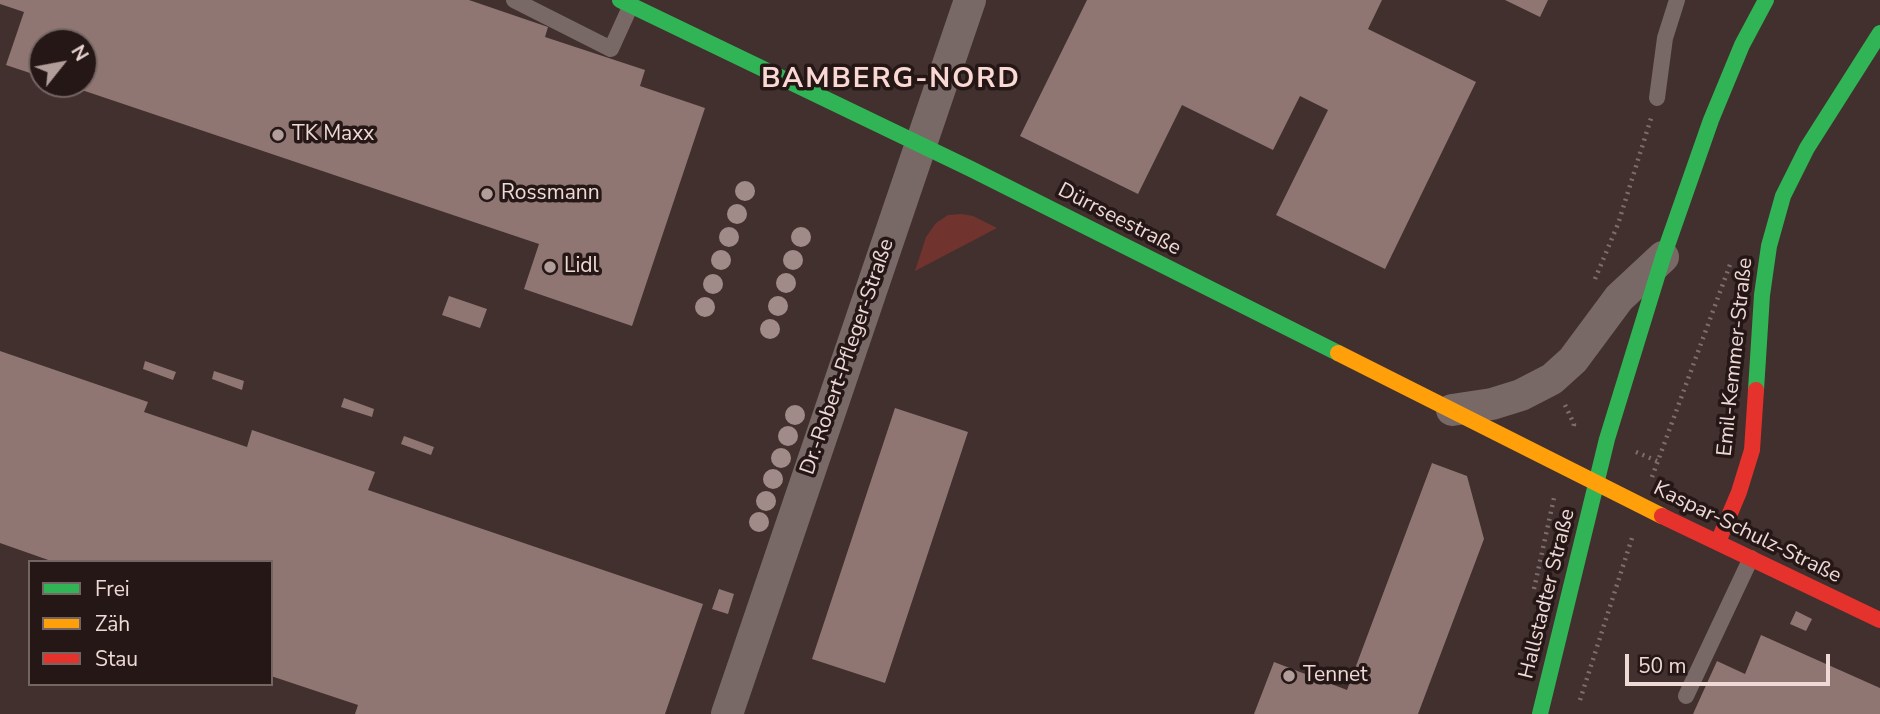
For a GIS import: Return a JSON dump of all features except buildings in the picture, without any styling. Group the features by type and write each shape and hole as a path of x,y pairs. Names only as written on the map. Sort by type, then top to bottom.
{"street":[{"name":"Dr.-Robert-Pfleger-Straße","path":"727,714 970,0"},
{"name":"Hallstadter Straße","path":"1540,714 1609,432 1663,257 1711,120 1742,45 1766,0"},
{"name":"Dürrseestraße","path":"625,2 921,145 1452,410 1596,485"},
{"name":"Emil-Kemmer-Straße","path":"1718,542 1739,492 1752,450 1762,295 1769,246 1783,196 1807,148 1880,33"},
{"path":"1452,410 1492,404 1552,379 1573,360 1619,298 1663,257"},
{"name":"Kaspar-Schulz-Straße","path":"1596,485 1880,620"}],"lane":[{"path":"514,0 611,49 625,2"},
{"path":"1657,98 1665,38 1677,0"},
{"path":"1686,696 1751,558"}],"path":[{"path":"1595,281 1618,224 1657,98"},
{"path":"1552,379 1574,424 1562,468"},
{"path":"1579,702 1643,506"}],"shaded area":[{"path":"948,215 973,216 997,228 915,271 926,237 936,223"}],"traffic: fast":[{"path":"620,0 971,169 1338,353"},
{"path":"1540,714 1607,439 1663,257 1711,120 1742,45 1766,0"},
{"path":"1756,390 1762,295 1769,246 1783,196 1807,148 1880,33"}],"traffic: slow":[{"path":"1338,353 1662,516"}],"traffic: jam":[{"path":"1718,542 1739,492 1752,450 1756,390"},
{"path":"1662,516 1880,620"}],"place":[{"name":"TK Maxx","path":"278,135"},
{"name":"Rossmann","path":"487,194"},
{"name":"Lidl","path":"550,267"},
{"name":"Tennet","path":"1289,676"}],"district":[{"name":"BAMBERG-NORD","path":"891,80"}]}
